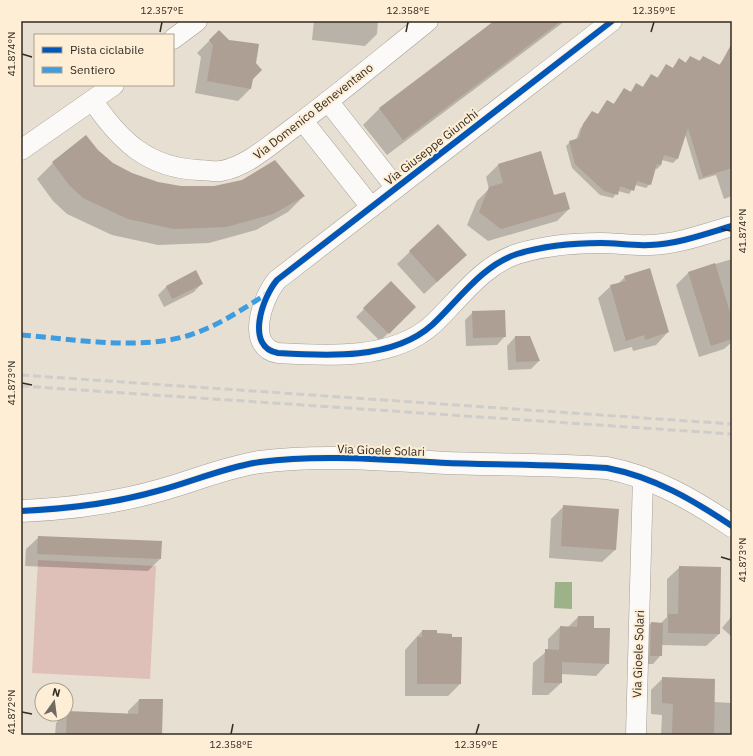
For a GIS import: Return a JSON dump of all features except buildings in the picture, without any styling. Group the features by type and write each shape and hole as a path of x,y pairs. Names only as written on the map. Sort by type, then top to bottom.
{"street":[{"path":"174,38 197,21"},
{"name":"Via Domenico Beneventano","path":"93,101 110,126 135,150 156,162 187,169 220,171 252,159 328,101 428,21"},
{"name":"Via Giuseppe Giunchi","path":"612,21 281,276 268,294 263,307 259,334 260,342 266,349 274,352 285,354 332,356 355,354 394,346 422,333 483,274 494,265 515,255 582,243 636,246 659,244 732,226"},
{"path":"21,150 113,86"},
{"path":"328,101 396,188"},
{"path":"303,120 371,207"},
{"name":"Via Gioele Solari","path":"21,511 64,508 133,497 233,467 260,462 296,459 380,460 593,467 625,471 643,477 681,494 732,526"},
{"name":"Via Gioele Solari","path":"636,735 643,477"}],"shaded area":[{"path":"38,560 156,566 150,679 32,673"},
{"path":"555,582 572,582 572,609 554,608"}],"railway":[{"path":"21,375 732,424"},
{"path":"21,386 732,434"}],"marked path":[{"path":"21,335 84,341 128,343 171,340 190,335 210,327 230,317 268,293"}],"cycle path":[{"path":"612,21 277,280 271,288 262,309 259,332 262,342 268,349 278,353 338,355 379,350 398,345 416,336 432,325 481,275 504,259 517,254 548,247 580,244 607,243 644,245 671,243 732,226"},
{"path":"21,511 74,507 144,495 247,464 307,458 354,458 447,463 607,468 657,483 703,507 732,526"}]}
